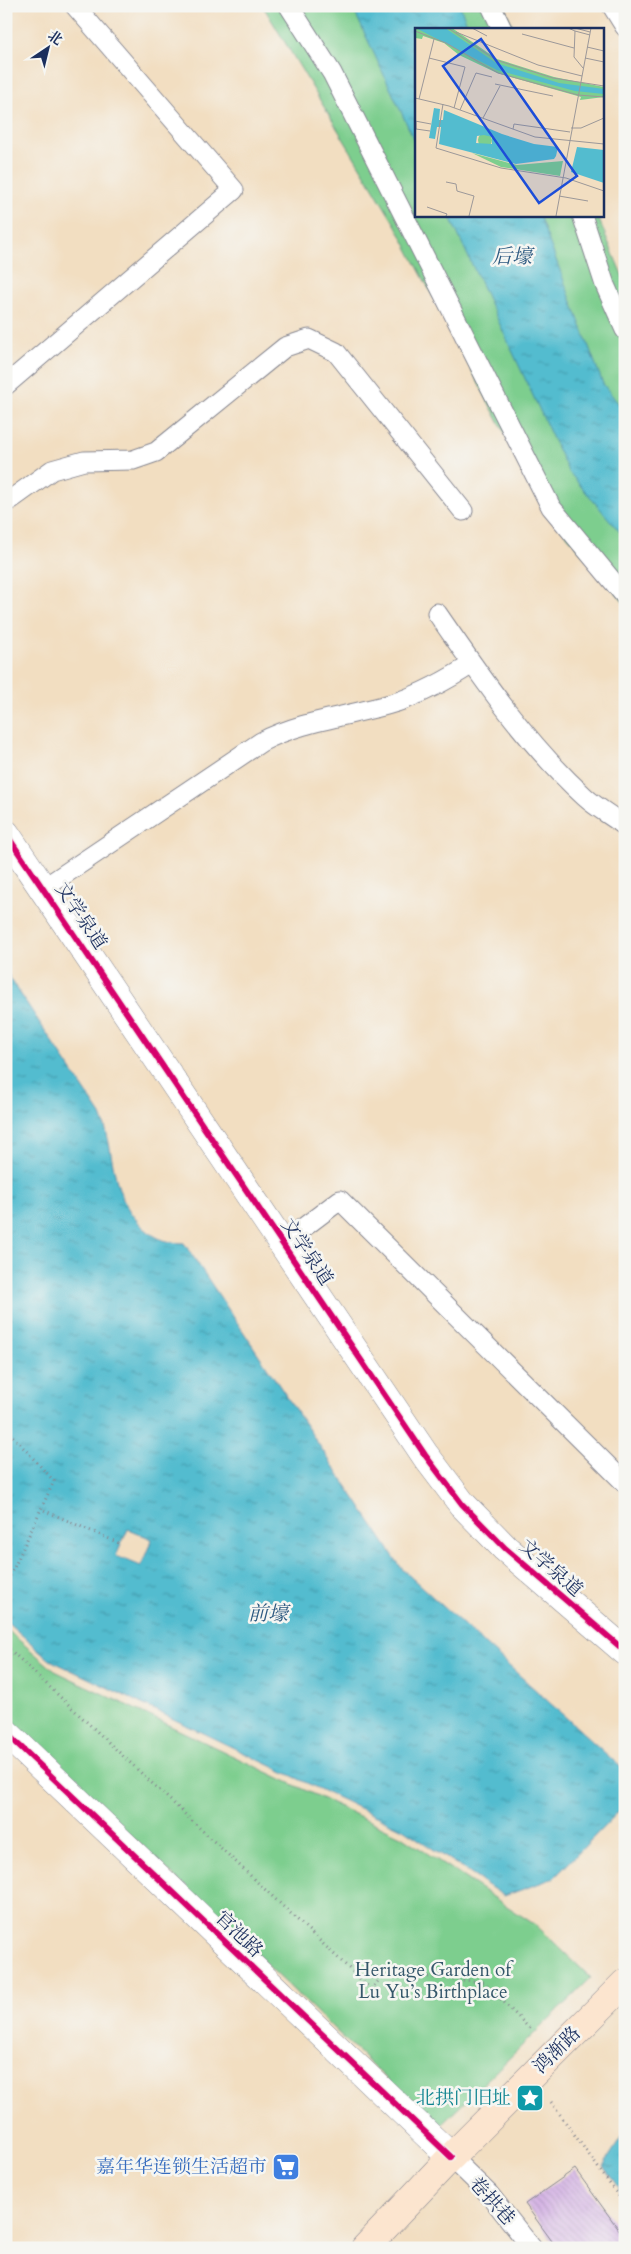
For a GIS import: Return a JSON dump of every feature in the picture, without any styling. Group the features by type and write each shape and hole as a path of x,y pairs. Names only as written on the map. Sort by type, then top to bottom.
{"street":[{"name":"文学泉道","path":"6,834 425,1455 462,1504 506,1548 625,1651"},
{"name":"官池路","path":"6,1733 451,2157"},
{"name":"鸿渐路","path":"365,2248 451,2157 625,1982"}],"lane":[{"path":"6,385 234,190 75,6"},
{"path":"289,6 332,74 551,507 625,596"},
{"path":"491,6 502,28"},
{"path":"612,6 625,27"},
{"path":"582,216 605,285 625,330"},
{"path":"6,503 52,470 84,461 133,460 156,452 285,347 309,339 336,352 463,511"},
{"path":"437,613 472,664 549,762 586,798 625,826"},
{"path":"44,888 261,742 283,731 398,702 441,684 472,664"},
{"path":"283,1243 340,1200 625,1483"},
{"name":"卷拱巷","path":"451,2157 489,2194 532,2248"}],"path":[{"path":"6,1429 54,1481 6,1585"},
{"path":"41,1509 121,1544"},
{"path":"6,1646 371,1989 386,1973 484,1982 554,2053"},
{"path":"532,2075 625,2205"}],"green space":[{"path":"263,6 504,6 514,28 415,28 415,216 597,216 625,282 625,604 544,508 396,226"},
{"name":"Heritage Garden of Lu Yu’s Birthplace","path":"6,1629 55,1671 401,1836 537,1926 591,1978 438,2128 6,1716"}],"water":[{"path":"352,6 460,6 469,28 415,28 415,142"},
{"name":"后壕","path":"449,216 539,216 603,384 625,412 625,538 568,471"},
{"name":"前壕","path":"6,972 101,1115 106,1129 118,1185 129,1211 139,1223 154,1235 170,1242 184,1243 402,1569 625,1771 625,1805 554,1878 504,1896 403,1829 50,1660 6,1621","holes":["128,1529 152,1539 141,1566 116,1556"]},
{"path":"625,2132 625,2197 603,2166"}],"building":[{"path":"575,2169 625,2238 625,2248 557,2248 525,2204"}],"cycle path":[{"path":"6,834 425,1455 462,1504 505,1548 625,1651"},
{"path":"6,1733 451,2157"}],"place":[{"name":"北拱门旧址","path":"530,2098"},
{"name":"嘉年华连锁生活超市","path":"286,2167"}]}
